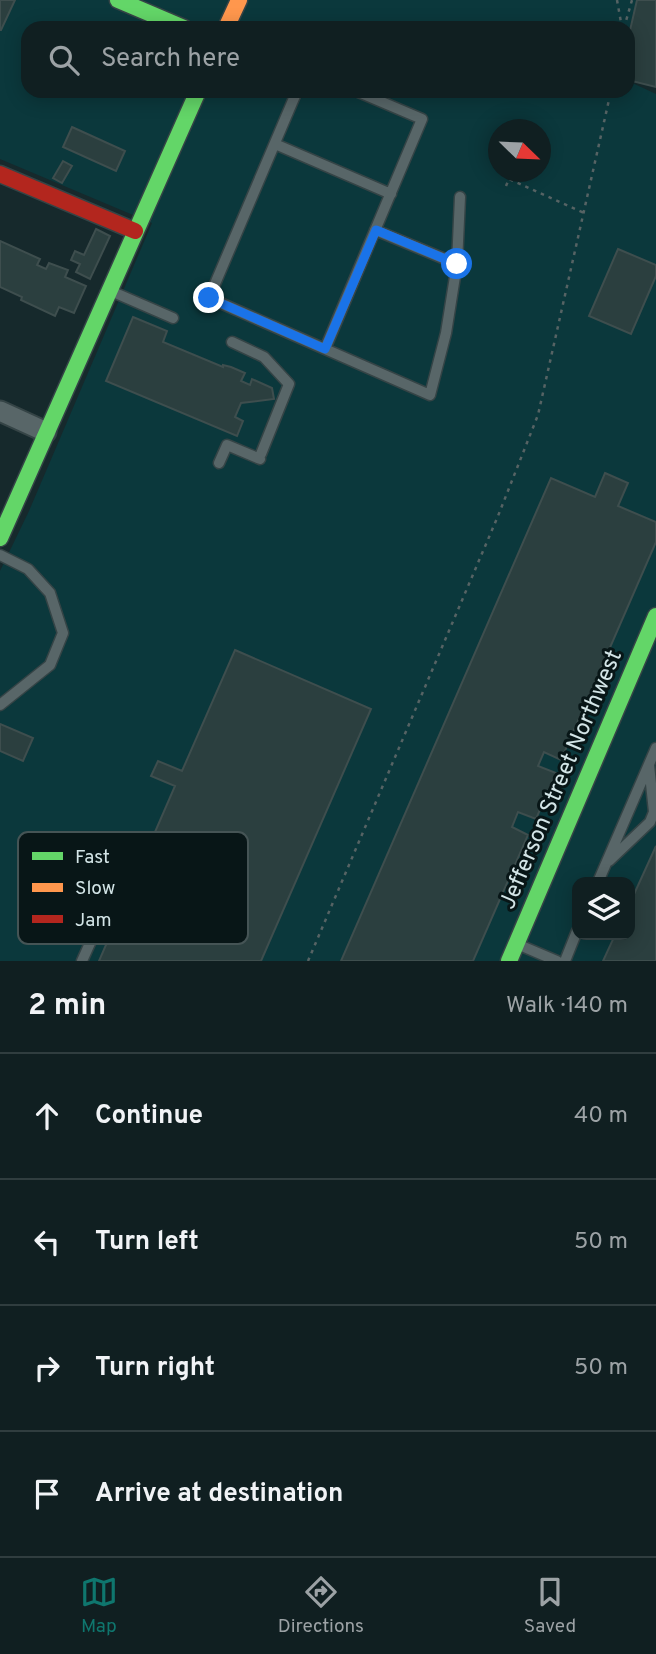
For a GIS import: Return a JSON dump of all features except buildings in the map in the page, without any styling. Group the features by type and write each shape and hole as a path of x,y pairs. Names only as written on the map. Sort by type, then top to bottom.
{"street":[{"path":"118,0 168,21"},
{"path":"229,21 239,0"},
{"path":"0,538 191,98"},
{"path":"0,174 135,231"},
{"path":"0,411 46,432"},
{"name":"Jefferson Street Northwest","path":"509,961 656,617"}],"lane":[{"path":"294,98 209,298 430,395 446,333 457,264 460,197"},
{"path":"325,349 422,119 372,98"},
{"path":"275,144 391,194"},
{"path":"376,230 457,264"},
{"path":"109,290 173,318"},
{"path":"219,463 227,445 261,456 289,384 264,357 232,342"},
{"path":"0,555 28,569 50,593 63,634 50,665 0,705"},
{"path":"600,877 656,748"},
{"path":"605,866 650,822 654,812 649,765"},
{"path":"565,961 573,940"},
{"path":"82,961 90,944"},
{"path":"516,944 557,961"}],"path":[{"path":"617,0 622,21"},
{"path":"625,21 632,0"},
{"path":"307,961 419,704 535,425 609,98"},
{"path":"506,186 509,179 584,213"}],"shaded area":[{"path":"0,0 637,0 631,21 21,21 21,98 635,98 635,84 656,94 656,961 0,961 0,571 29,511 152,223 0,159"}],"traffic: fast":[{"path":"118,0 168,21"},
{"path":"0,538 195,98"},
{"path":"509,961 656,616"}],"traffic: slow":[{"path":"229,21 239,0"}],"traffic: jam":[{"path":"0,174 135,231"}],"route":[{"path":"209,298 325,349 376,230 457,264"}]}
